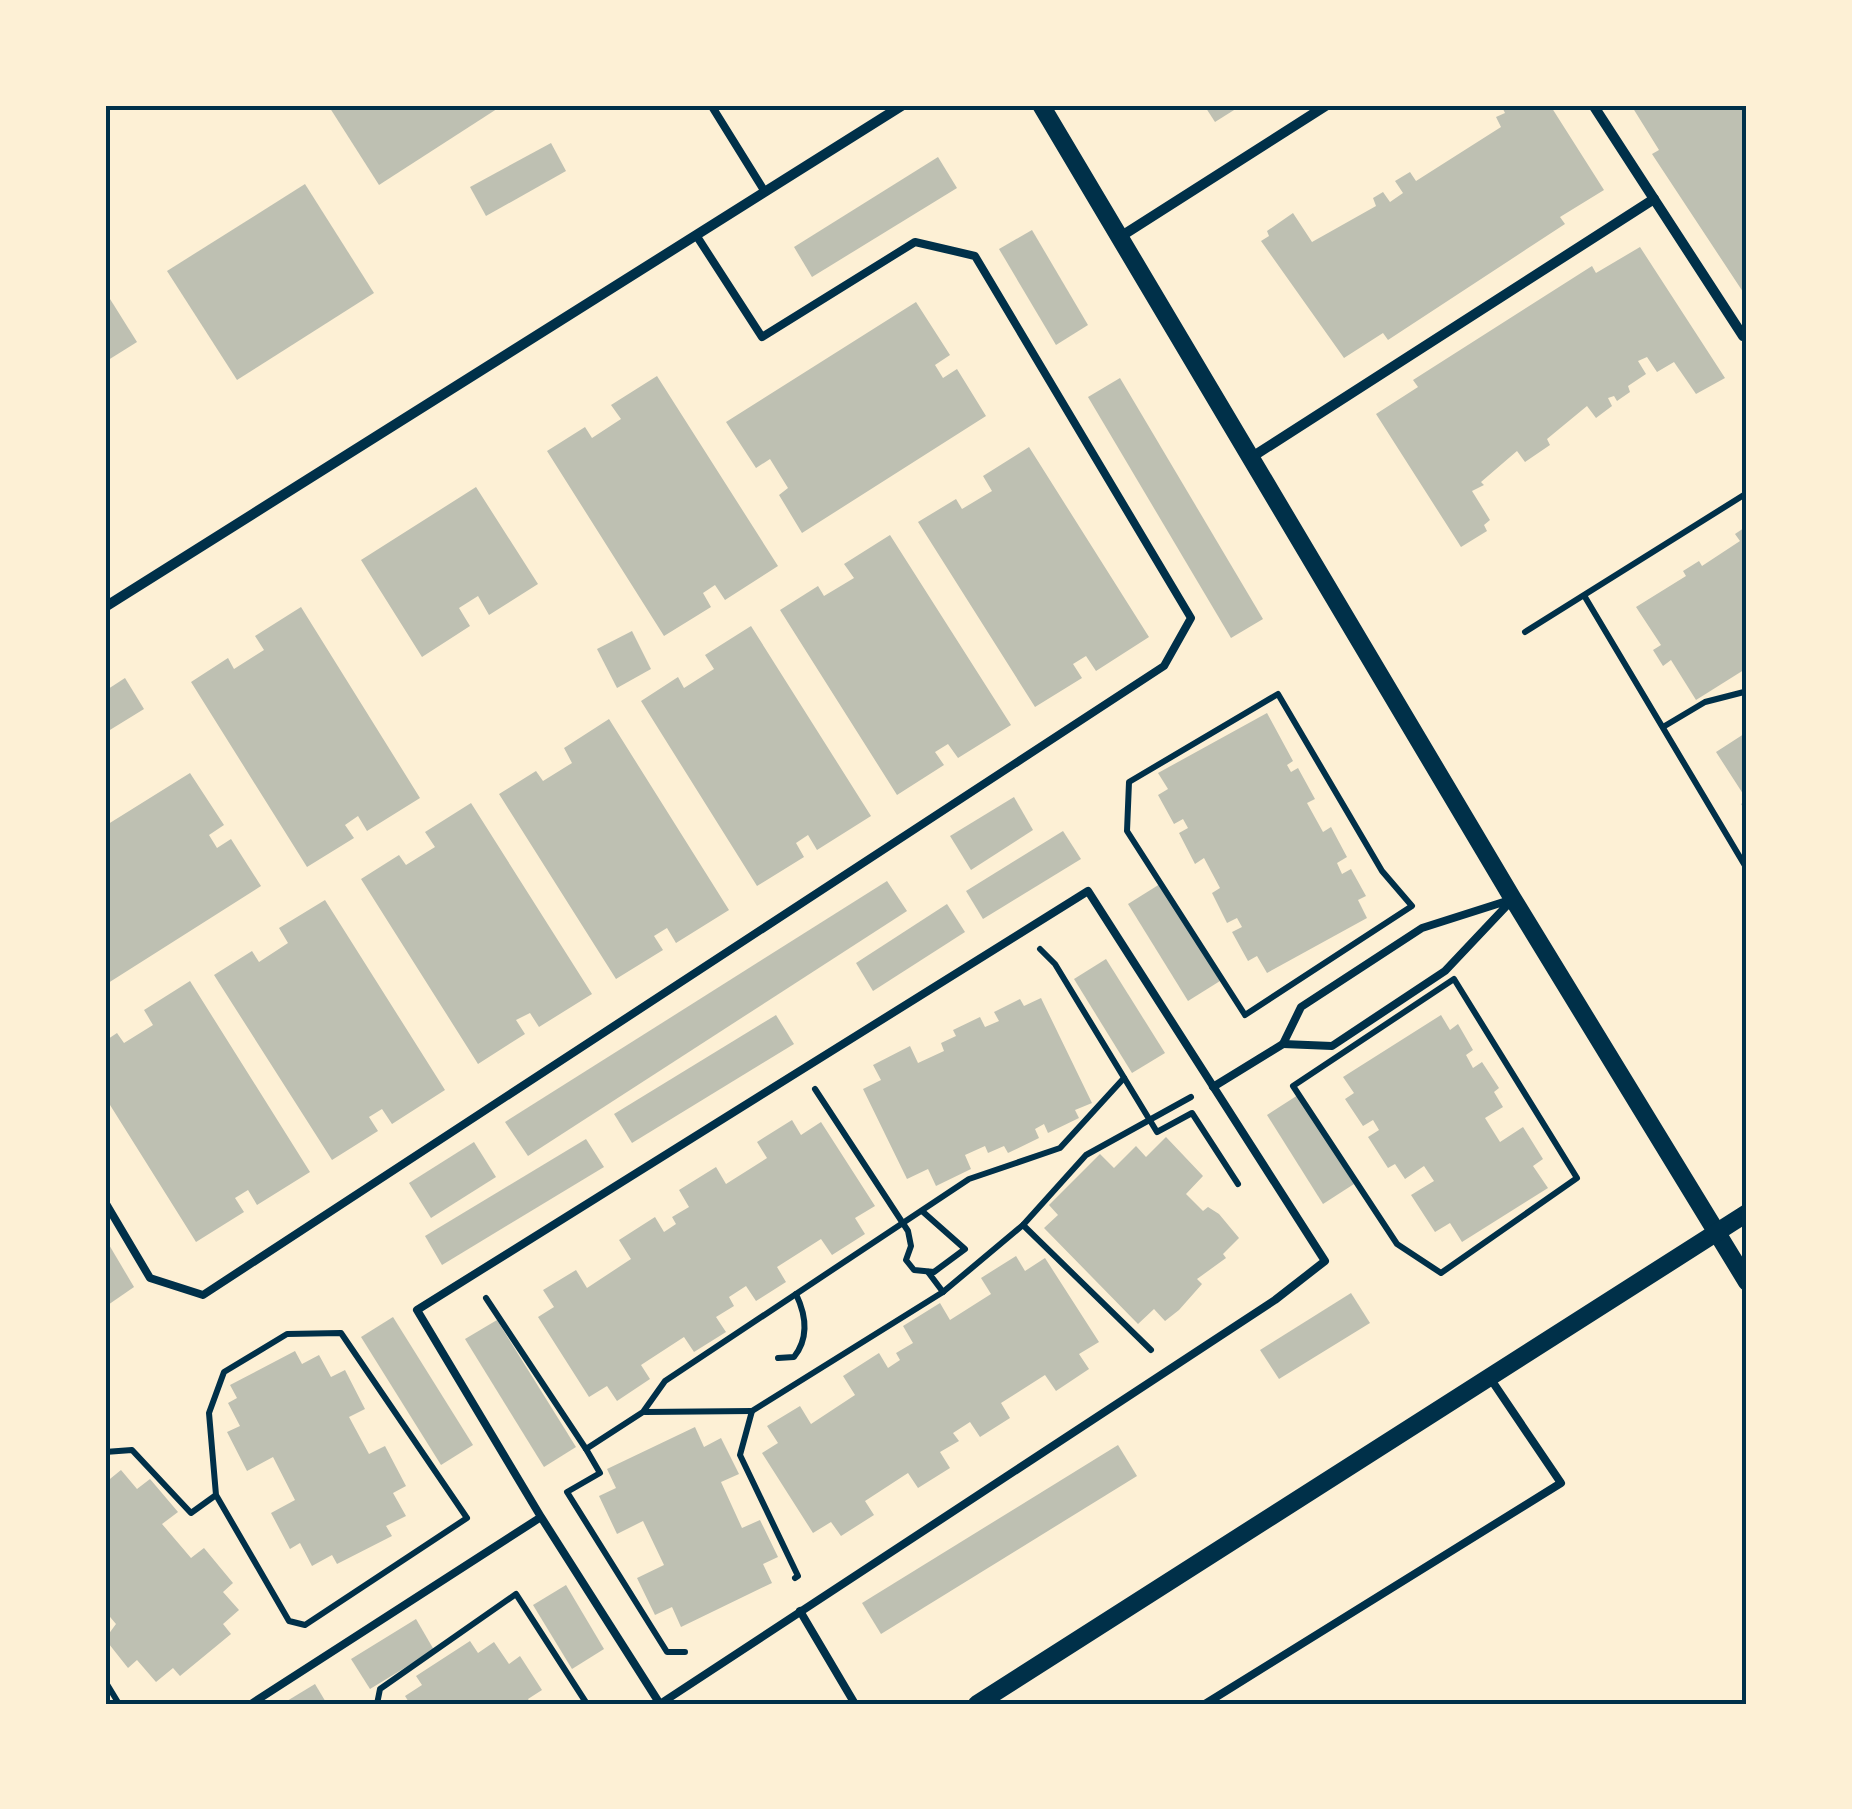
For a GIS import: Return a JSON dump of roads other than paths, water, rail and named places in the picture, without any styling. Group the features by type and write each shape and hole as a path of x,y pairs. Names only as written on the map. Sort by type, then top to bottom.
{"street":[{"path":"105,607 903,105"},
{"path":"1041,105 1513,900 1747,1282"},
{"path":"1120,237 1328,105"},
{"path":"1593,105 1744,336"},
{"path":"1252,456 1654,199"},
{"path":"977,1704 1747,1214"}],"lane":[{"path":"711,105 764,192"},
{"path":"105,1202 150,1278 203,1295 1164,666 1192,618 975,256 915,242 762,337 696,235"},
{"path":"1088,890 1213,1087 1325,1261 1276,1300 660,1704 417,1310 1088,890"},
{"path":"1283,1044 1332,1046 1344,1039 1444,971 1513,900"},
{"path":"1213,1087 1283,1044 1301,1007 1422,928 1513,900"},
{"path":"1205,1704 1561,1483 1490,1378"},
{"path":"251,1704 541,1516"},
{"path":"800,1611 855,1704"}]}
